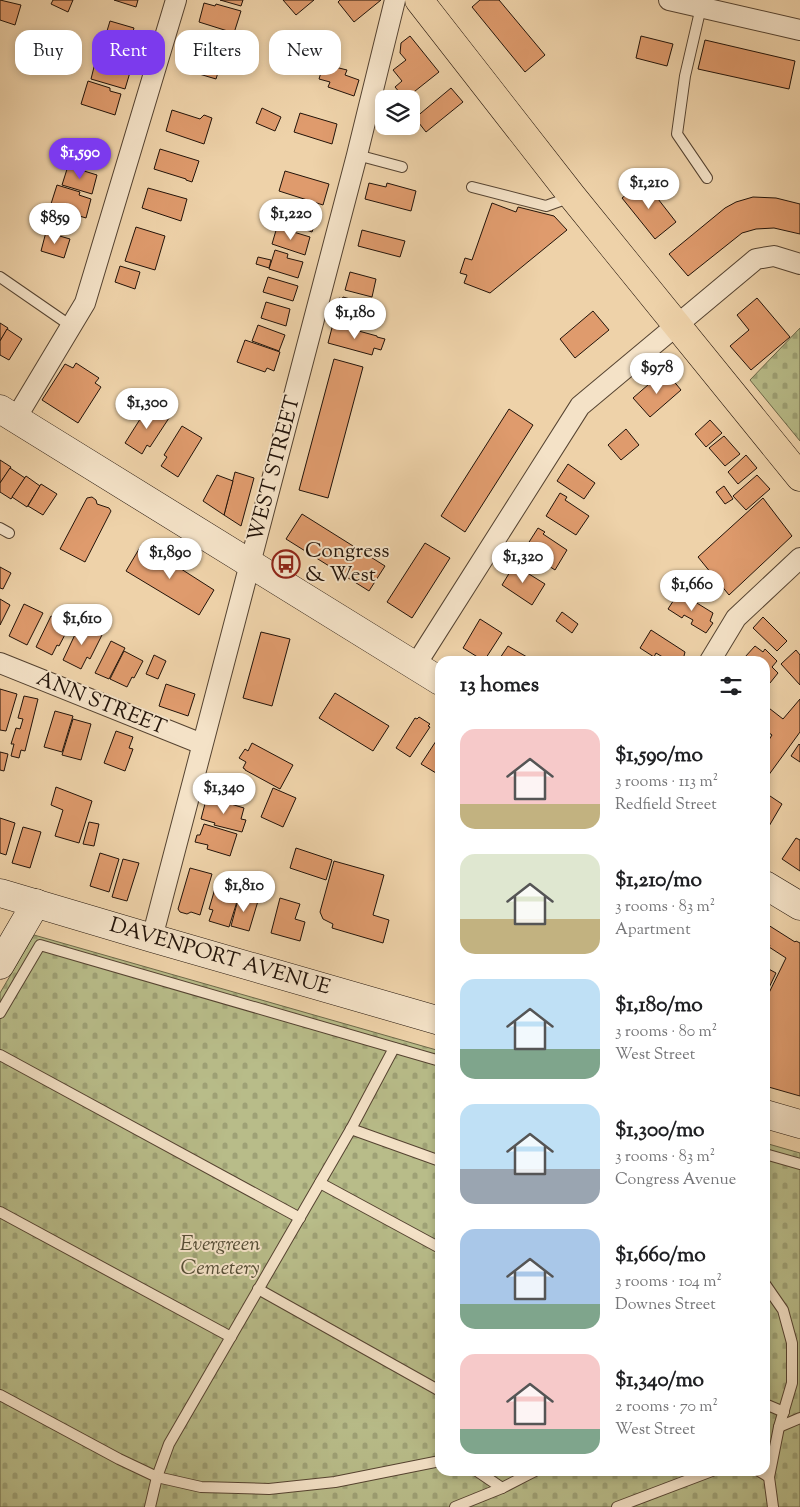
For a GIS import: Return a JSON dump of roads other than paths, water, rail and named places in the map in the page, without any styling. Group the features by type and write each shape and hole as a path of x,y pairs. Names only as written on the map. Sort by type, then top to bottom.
{"main road":[{"path":"419,0 572,196 800,477"},
{"path":"8,413 435,679"},
{"path":"770,887 800,906"},
{"name":"DAVENPORT AVENUE","path":"0,893 435,1020"},
{"path":"0,965 36,903"},
{"path":"770,1115 800,1124"}],"street":[{"path":"8,413 71,326 85,303 176,0"},
{"name":"WEST STREET","path":"152,938 396,0"},
{"path":"669,0 800,30"},
{"path":"415,666 580,406 756,259 774,256 800,264"},
{"path":"713,656 736,618 800,558"},
{"name":"ANN STREET","path":"0,663 202,744"}],"lane":[{"path":"701,7 685,76 676,134 707,178"},
{"path":"357,155 402,167"},
{"path":"472,187 546,206 572,196"},
{"path":"0,276 71,326"},
{"path":"0,1013 40,945 435,1060"},
{"path":"150,1507 157,1477 169,1444 351,1129 394,1048"},
{"path":"0,1055 300,1218"},
{"path":"351,1129 435,1159"},
{"path":"770,1155 800,1164"},
{"path":"320,1183 435,1245"},
{"path":"0,1212 231,1337"},
{"path":"258,1290 435,1388"},
{"path":"770,1291 783,1310 792,1343 792,1383 770,1455"},
{"path":"0,1395 119,1459 157,1477 201,1487 269,1489 335,1482 435,1462"},
{"path":"770,1406 784,1412"},
{"path":"779,1427 800,1418"},
{"path":"484,1476 502,1488"},
{"path":"455,1507 502,1488 525,1476"},
{"path":"617,1507 699,1476"},
{"path":"765,1476 773,1507"}],"place":[{"name":"Congress & West","path":"286,564"}],"park label":[{"name":"Evergreen Cemetery","path":"220,1257"}]}
